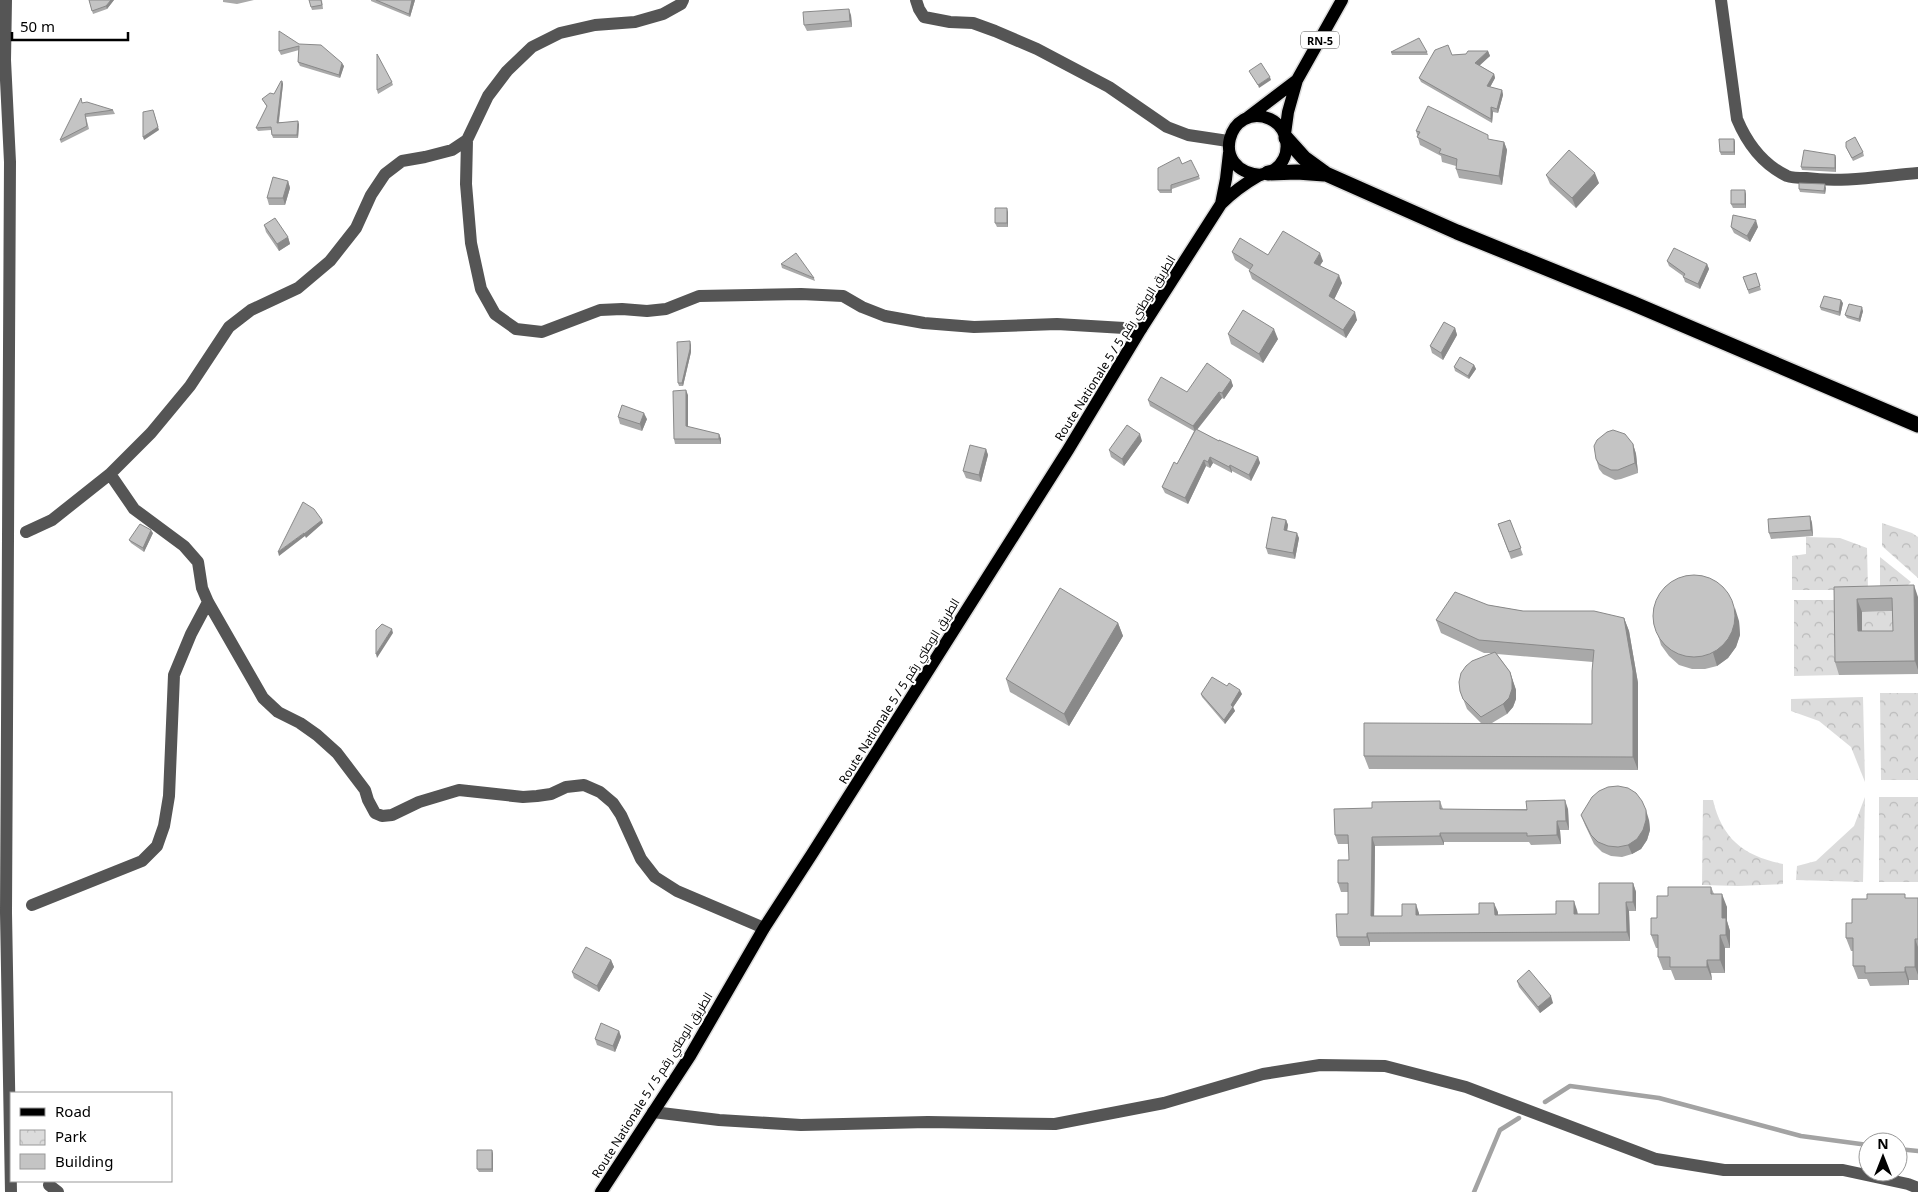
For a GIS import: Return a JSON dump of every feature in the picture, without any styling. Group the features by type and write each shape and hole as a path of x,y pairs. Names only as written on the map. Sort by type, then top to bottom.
{"highway":[{"path":"1286,136 1304,158 1326,174 1457,232 1632,303 1918,425"},
{"path":"1264,174 1297,172 1326,174"}],"main road":[{"name":"RN-5","path":"1286,136 1288,112 1297,80 1342,0"},
{"name":"RN-5","path":"1247,118 1297,80"},
{"path":"1258,116 1269,118 1278,125 1286,136 1286,155 1276,169 1240,188 1221,204 1229,147 1235,127 1247,118 1258,116"},
{"path":"1229,147 1234,162 1241,170 1250,174 1264,174"},
{"name":"Route Nationale 5 / الطريق الوطني رقم 5","path":"601,1192 690,1056 764,928 818,846 1221,204"}],"street":[{"path":"6,0 5,60 10,162 4,670 10,1136"},
{"path":"683,0 681,4 663,14 635,22 595,25 560,33 532,47 507,71 488,96 467,140 466,184 471,243 481,289 495,314 516,329 542,332 600,310 647,311 666,309 699,296 801,294 843,296 862,307 885,316 924,323 974,327 1057,324 1141,329"},
{"path":"916,0 924,17 950,22 973,23 1038,50 1109,86 1167,127 1229,147"},
{"path":"1721,0 1737,119 1744,136 1754,150 1771,166 1788,177 1831,181 1918,173"},
{"path":"26,532 52,520 110,474 151,433 190,386 229,327 251,310 298,288 330,261 356,228 371,195 385,174 402,161 452,150 467,140"},
{"path":"110,474 134,510 184,546 198,562 202,588 208,602 263,698 278,712 300,723 317,735 336,753 365,790 375,813 382,816 392,815 419,802 459,790 523,797 551,794 566,787 584,785 600,792 613,803 621,815 641,859 656,877 677,891 764,928"},
{"path":"32,905 142,860 157,846 164,826 169,796 174,675 191,634 208,602"},
{"path":"654,1112 719,1120 801,1125 928,1122 1055,1124 1164,1103 1263,1074 1320,1065 1385,1066 1466,1088 1656,1159 1724,1170 1843,1170 1908,1184 1918,1188"}],"green space":[{"path":"1882,523 1912,533 1918,537 1918,578 1882,546"},
{"path":"1806,537 1840,538 1867,548 1868,590 1792,590 1792,556 1806,554"},
{"path":"1880,557 1911,582 1906,587 1880,587"},
{"path":"1794,600 1839,600 1839,675 1794,676"},
{"path":"1897,611 1898,644 1862,644 1862,612"},
{"path":"1880,693 1918,693 1918,780 1881,780"},
{"path":"1863,697 1865,782 1851,747 1819,721 1791,711 1791,699"},
{"path":"1865,797 1863,882 1796,880 1797,866 1816,861 1854,826"},
{"path":"1879,797 1918,797 1918,882 1879,882"},
{"path":"1703,800 1713,800 1722,825 1737,844 1757,856 1783,864 1783,884 1702,885"}],"building":[{"path":"89,0 111,0 106,6 92,11"},
{"path":"309,0 321,0 322,5 311,7"},
{"path":"376,0 412,0 409,14"},
{"path":"849,9 850,21 804,25 803,12"},
{"path":"279,31 299,44 321,45 342,63 339,75 298,62 299,46 279,51"},
{"path":"1419,38 1427,52 1391,52"},
{"path":"1448,45 1452,55 1466,54 1468,51 1488,51 1475,63 1494,74 1487,86 1502,90 1497,109 1491,107 1491,119 1419,78 1435,50"},
{"path":"377,54 392,82 377,90"},
{"path":"1261,63 1270,77 1258,85 1249,71"},
{"path":"281,81 277,123 298,121 297,135 272,135 271,127 256,128 267,106 262,99 270,93 274,94"},
{"path":"81,98 82,103 87,102 113,110 85,114 87,126 60,140"},
{"path":"1428,106 1488,135 1488,139 1504,142 1499,176 1456,169 1457,159 1439,153 1441,149 1417,137 1420,132 1416,131"},
{"path":"153,110 158,127 143,137 143,112"},
{"path":"1855,137 1863,152 1852,158 1846,147 1846,142"},
{"path":"1719,139 1734,139 1734,152 1720,152"},
{"path":"1569,150 1595,173 1572,198 1546,175"},
{"path":"1804,150 1835,155 1835,168 1801,167"},
{"path":"1179,157 1182,164 1191,160 1199,176 1171,185 1171,190 1158,190 1158,168"},
{"path":"273,177 288,181 283,198 267,198"},
{"path":"1799,183 1825,184 1824,191 1799,189"},
{"path":"1731,190 1745,190 1745,204 1731,204"},
{"path":"995,208 1007,208 1007,223 995,223"},
{"path":"1733,215 1756,220 1747,236 1731,227"},
{"path":"275,218 288,237 277,244 264,225"},
{"path":"1283,231 1320,253 1314,263 1339,275 1329,296 1355,312 1343,330 1249,271 1253,265 1232,252 1240,238 1268,255"},
{"path":"1674,248 1707,264 1698,284 1683,277 1685,274 1667,261"},
{"path":"796,253 814,278 781,264"},
{"path":"1756,273 1760,286 1748,290 1743,277"},
{"path":"1824,296 1841,300 1839,312 1820,307"},
{"path":"1849,304 1862,307 1859,319 1845,315"},
{"path":"1243,310 1274,329 1259,354 1228,334"},
{"path":"1444,322 1455,328 1441,353 1430,346"},
{"path":"690,341 682,383 678,383 677,342"},
{"path":"1460,357 1474,365 1468,376 1454,367"},
{"path":"1207,363 1231,380 1222,393 1219,392 1193,426 1148,400 1161,377 1187,392"},
{"path":"686,390 686,426 719,434 719,439 674,439 673,391"},
{"path":"622,405 644,413 640,424 618,417"},
{"path":"1127,425 1140,434 1122,459 1109,450"},
{"path":"1196,429 1258,457 1249,475 1210,457 1208,462 1204,460 1185,498 1162,487 1174,462 1177,464"},
{"path":"1613,430 1625,434 1633,444 1635,463 1618,470 1611,470 1599,464 1596,459 1594,446 1597,440"},
{"path":"970,445 986,449 979,475 963,471"},
{"path":"303,502 314,509 322,520 278,552"},
{"path":"1810,516 1811,530 1769,533 1768,519"},
{"path":"1272,517 1286,520 1284,530 1297,533 1293,553 1266,548"},
{"path":"1510,520 1521,548 1509,552 1498,524"},
{"path":"140,524 151,530 143,548 129,540"},
{"path":"1694,575 1710,578 1723,587 1732,600 1735,616 1732,632 1723,645 1710,654 1694,657 1678,654 1665,645 1656,632 1653,616 1656,600 1665,587 1678,578"},
{"path":"1914,585 1915,661 1835,662 1834,587","holes":["1892,598 1893,631 1858,631 1857,599"]},
{"path":"1060,588 1118,623 1064,714 1006,679"},
{"path":"1455,592 1488,605 1523,611 1594,611 1624,618 1633,671 1633,757 1364,756 1364,723 1592,724 1594,650 1479,640 1436,620"},
{"path":"382,624 392,629 376,654 376,630"},
{"path":"1495,652 1510,672 1512,689 1509,698 1503,704 1481,717 1463,699 1459,682 1461,673 1472,661"},
{"path":"1212,677 1227,686 1229,683 1240,690 1231,705 1233,707 1224,720 1201,694"},
{"path":"1608,787 1628,788 1636,793 1646,810 1646,820 1643,830 1637,839 1628,845 1618,847 1598,842 1591,835 1581,815 1592,797 1599,791"},
{"path":"1565,800 1566,821 1557,821 1557,835 1527,836 1527,833 1440,833 1440,836 1372,837 1371,916 1402,916 1402,904 1416,904 1416,915 1479,914 1479,903 1494,903 1495,915 1556,914 1556,901 1574,901 1574,914 1599,914 1599,883 1633,883 1633,902 1626,902 1627,932 1367,933 1367,937 1337,937 1336,914 1348,914 1348,883 1338,883 1338,860 1349,860 1348,835 1335,835 1334,809 1372,808 1372,802 1440,801 1440,809 1527,810 1526,801"},
{"path":"1668,887 1711,887 1711,894 1722,894 1722,918 1726,918 1726,935 1720,935 1720,960 1707,960 1707,967 1670,967 1670,957 1658,957 1658,935 1651,935 1651,918 1657,918 1657,896 1668,896"},
{"path":"1867,894 1905,894 1905,898 1918,898 1918,939 1915,939 1915,967 1905,967 1905,972 1865,973 1865,966 1853,966 1853,938 1846,938 1846,923 1852,923 1852,899 1867,899"},
{"path":"586,947 611,960 597,986 572,972"},
{"path":"1529,970 1551,996 1538,1007 1517,981"},
{"path":"601,1023 619,1031 613,1046 595,1039"},
{"path":"477,1150 492,1150 492,1169 477,1169"}],"waterway":[{"path":"1545,1102 1570,1086 1659,1098 1801,1136 1858,1144"},
{"path":"1474,1192 1500,1130 1519,1118"},
{"path":"1908,1150 1918,1151"}]}
